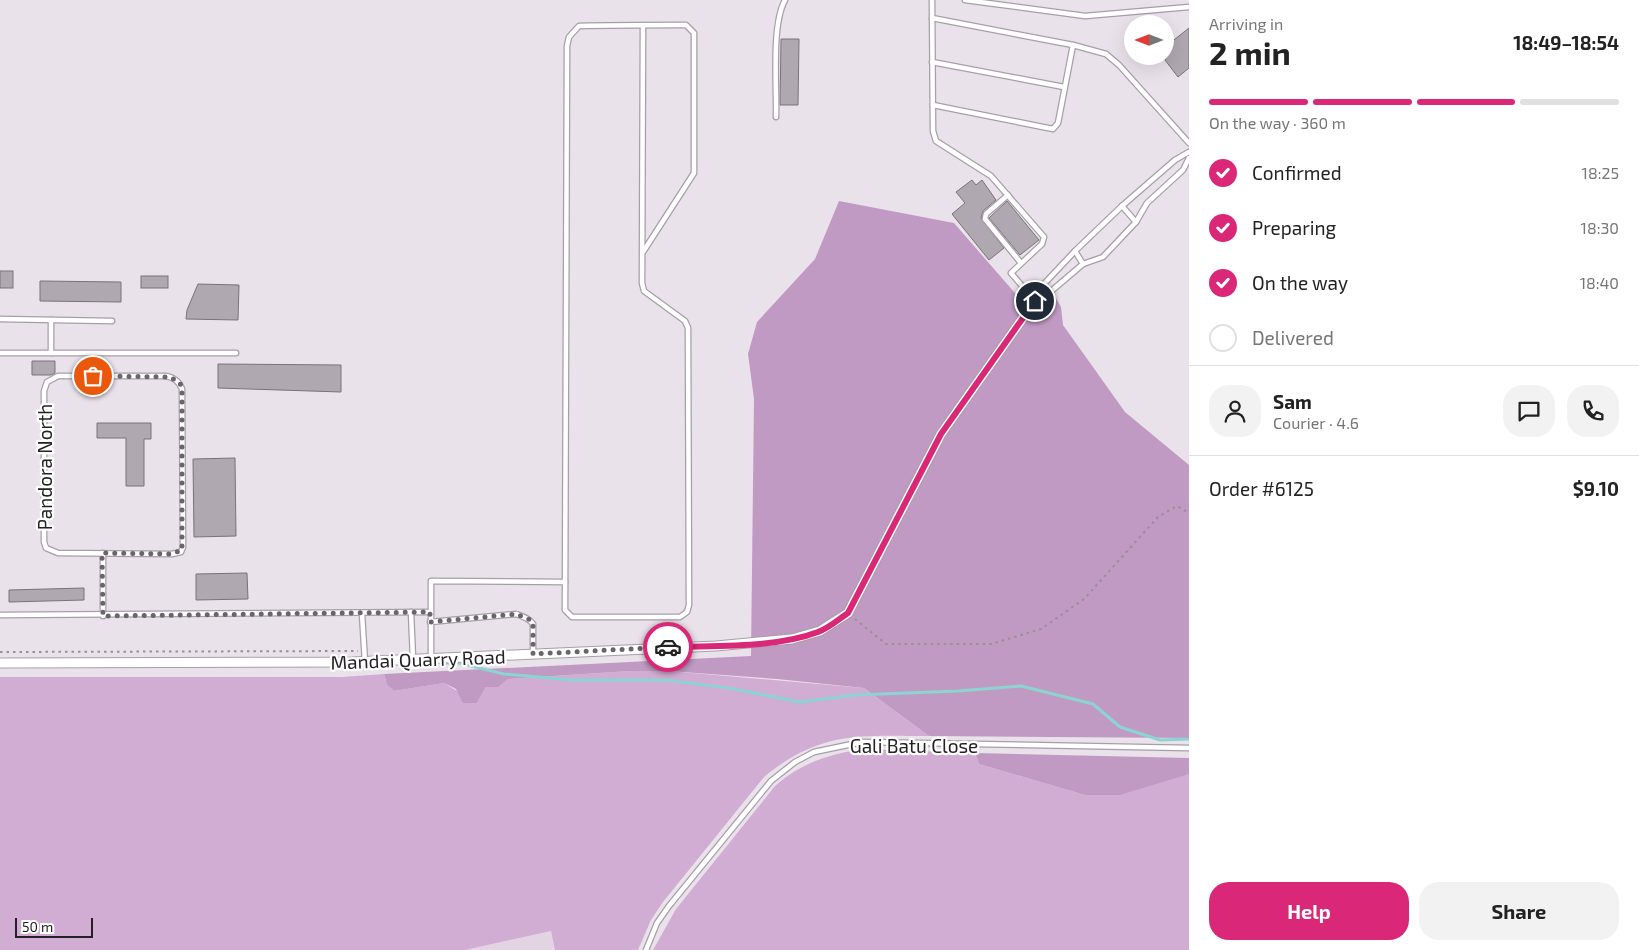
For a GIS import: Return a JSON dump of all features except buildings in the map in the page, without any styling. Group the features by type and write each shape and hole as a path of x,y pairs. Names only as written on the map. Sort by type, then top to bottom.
{"street":[{"name":"Mandai Quarry Road","path":"0,663 365,662 716,646 792,639 820,631 848,613 941,434 1037,298"}],"lane":[{"path":"776,117 777,31 780,12 786,0"},
{"path":"932,0 933,131 936,141 986,172 1008,195 1044,239 1012,270 1012,275 1037,298"},
{"path":"965,0 1085,16 1189,7"},
{"path":"932,18 1073,45 1106,54 1119,65 1189,143"},
{"path":"643,25 642,284 644,291 685,321 688,328 689,605 687,612 680,616 572,617 566,610 565,582 567,46 569,37 578,26 643,25 686,25 694,33 694,173 643,252"},
{"path":"933,106 1053,129 1058,123 1073,45"},
{"path":"932,62 1064,87"},
{"name":"Mandai Quarry Road","path":"1037,298 1043,285 1075,251 1122,206 1175,160 1189,152"},
{"name":"Mandai Quarry Road","path":"1037,298 1049,293 1082,264 1104,257 1136,222 1147,203 1183,170 1189,158"},
{"path":"1008,195 986,214 985,219 1020,263"},
{"path":"1122,206 1136,222"},
{"path":"1075,251 1082,264"},
{"path":"0,319 112,321"},
{"path":"51,320 51,353"},
{"path":"0,353 236,353"},
{"name":"Pandora North","path":"58,376 165,376 175,379 182,389 181,552 172,554 102,553 49,551 44,542 44,391 47,382 58,376"},
{"path":"102,553 103,616"},
{"path":"431,658 431,581 565,582"},
{"path":"411,612 413,659"},
{"path":"0,615 103,616 430,612"},
{"path":"362,614 365,662"},
{"path":"430,622 516,614 533,624 533,654"},
{"name":"Gali Batu Close","path":"646,950 657,923 669,906 771,781 795,762 814,752 862,742 1189,748"}],"path":[{"path":"848,613 886,644 991,644 1041,629 1084,599 1158,517 1177,506 1189,513"},
{"path":"0,652 364,651"}],"shaded area":[{"path":"839,201 954,223 1034,315 1054,295 1061,307 1063,325 1125,412 1189,465 1189,738 929,736 864,688 669,671 630,671 508,679 498,687 486,687 477,703 463,703 456,689 444,683 394,691 387,685 384,674 751,656 754,399 748,354 757,322 815,259"},
{"path":"630,671 669,671 864,688 929,736 862,737 823,743 804,751 764,777 663,902 651,920 638,950 555,950 551,931 465,950 0,950 0,677 342,677 384,674 387,685 394,691 444,683 477,703 486,687 498,686 508,679"},
{"path":"863,749 975,753 979,764 1085,795 1189,774 1189,950 653,950 676,909 775,786 795,771 816,761"},
{"path":"975,753 1189,758 1189,774 1120,795 1085,795 979,764"},
{"path":"551,931 555,950 465,950"}],"waterway":[{"path":"419,663 459,663 504,674 571,680 665,680 729,688 800,702 855,695 958,691 1021,686 1093,704 1120,727 1160,740 1189,739"}],"way so far":[{"path":"93,376 165,376 175,379 180,383 182,389 182,550 172,554 102,553 103,616 430,612 430,622 516,614 531,620 533,624 533,654 668,647"}],"route":[{"path":"668,647 716,646 792,639 820,631 848,613 867,580 941,434 1026,311 1035,301"}]}
